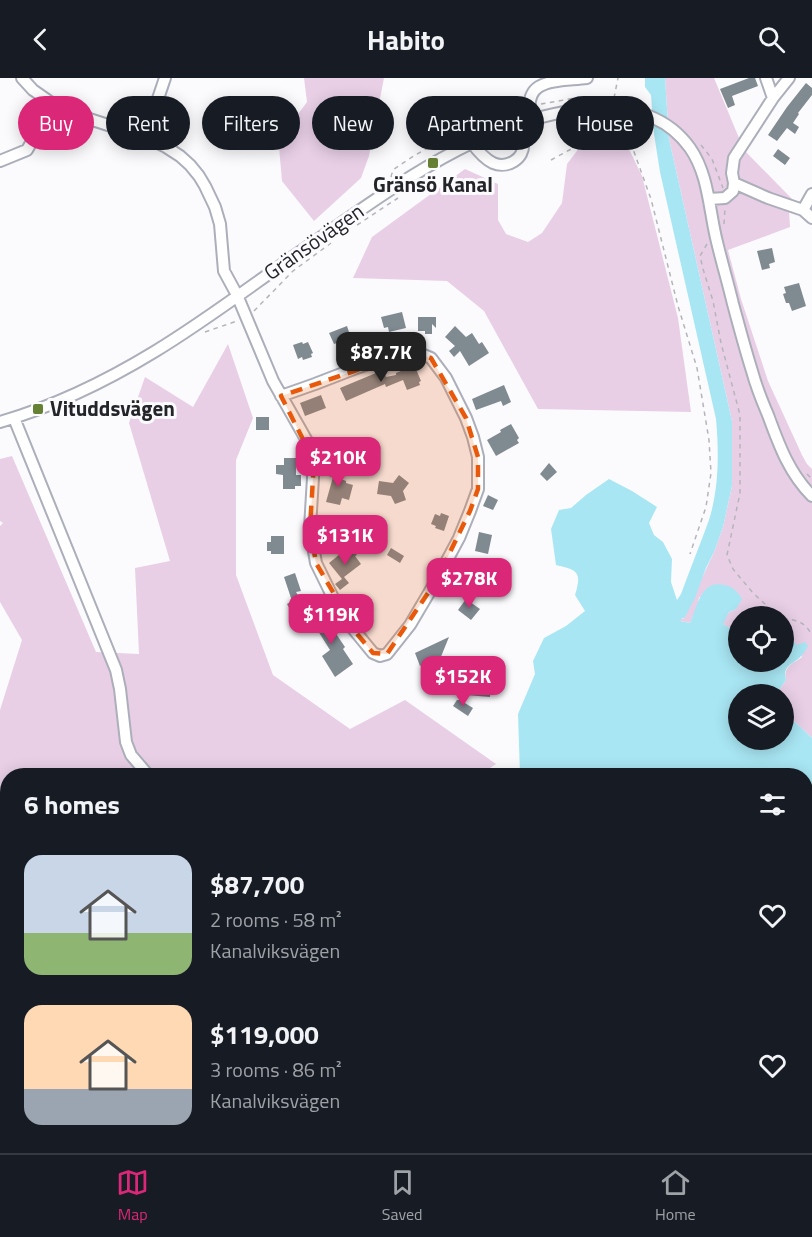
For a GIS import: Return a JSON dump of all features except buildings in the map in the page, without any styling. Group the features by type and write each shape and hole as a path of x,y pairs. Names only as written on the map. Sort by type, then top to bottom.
{"street":[{"path":"22,78 42,96"},
{"path":"159,96 165,78"},
{"path":"530,96 532,89 538,83 546,80 587,78"},
{"path":"766,78 773,98"},
{"path":"710,199 725,198 733,191 734,158 773,98 789,78"},
{"name":"Gränsövägen","path":"544,116 581,109 617,108 655,118 669,126 684,141 699,166 710,199 716,240 752,374 780,447 794,475 812,496"},
{"path":"0,161 27,150"},
{"path":"171,150 180,156 206,186 220,225 224,271 237,295 273,381 281,396 307,441 314,461 310,528 316,563 341,614 373,653 380,656 387,654 410,625 436,581 459,538 478,489 478,457 466,418 441,371 431,358 419,353 401,353 281,396"},
{"name":"Gränsövägen","path":"0,422 56,402 152,353 395,186 459,150"},
{"path":"477,150 494,163 507,164 516,161 522,150"},
{"path":"734,183 803,210 812,218"},
{"path":"803,210 812,194"},
{"path":"14,418 116,670 126,742 131,755 142,768"}],"path":[{"path":"614,96 618,78"},
{"path":"551,160 599,134 628,138 651,199 678,306 697,368 709,440 711,473 706,507 690,554"},
{"path":"716,240 706,244 700,256 740,415 740,494 727,555 733,569 768,606"},
{"path":"794,621 806,626 812,635"}],"highlighted area":[{"path":"410,352 431,358 466,418 478,457 478,489 470,511 436,581 387,654 373,653 358,635 316,563 310,528 314,461 281,396"}],"shaded area":[{"path":"304,78 384,78 381,96 312,96 312,150 370,150 361,178 314,221 282,181 279,150 300,150 300,111 307,102"},
{"path":"665,78 714,78 744,150 794,201 789,210 790,227 728,250 741,299 768,381 802,455 812,469 812,738 794,722 794,684 783,684 786,680 786,672 794,672 794,663 802,657 794,643 794,606 728,606 699,597 690,623 680,621 683,619 714,552 723,527 732,486 732,421 669,139"},
{"path":"578,150 629,150 642,176 678,318 691,412 538,409 484,311 447,281 353,278 372,237 465,169 498,184 498,220 506,234 528,242 542,233 562,203 567,164"},
{"path":"228,344 253,418 236,460 236,575 273,675 350,729 405,700 496,764 490,768 0,768 0,710 22,640 0,602 0,526 3,523 0,521 0,459 12,456 96,652 139,654 135,568 170,561 129,423 145,377 193,407"},
{"path":"728,614 728,627 722,624"}],"water":[{"path":"645,78 665,78 669,139 732,421 732,486 723,527 695,598 685,617 680,621 690,623 701,596 710,586 724,585 739,594 742,599 738,606 728,606 728,614 723,624 728,627 728,672 786,672 786,680 783,684 728,684 728,750 794,750 794,722 812,738 812,768 520,768 518,714 535,674 533,661 544,638 566,626 585,611 575,595 578,581 576,573 556,565 551,529 559,510 571,508 609,479 657,507 649,523 654,535 663,542 672,559 671,582 677,600 709,520 715,496 718,457 716,419 660,172 654,134 654,96 645,87"},
{"path":"794,642 797,645 805,642 808,646 794,662"}],"place":[{"name":"Gränsö Kanal","path":"433,163"},
{"name":"Vituddsvägen","path":"38,409"}]}
